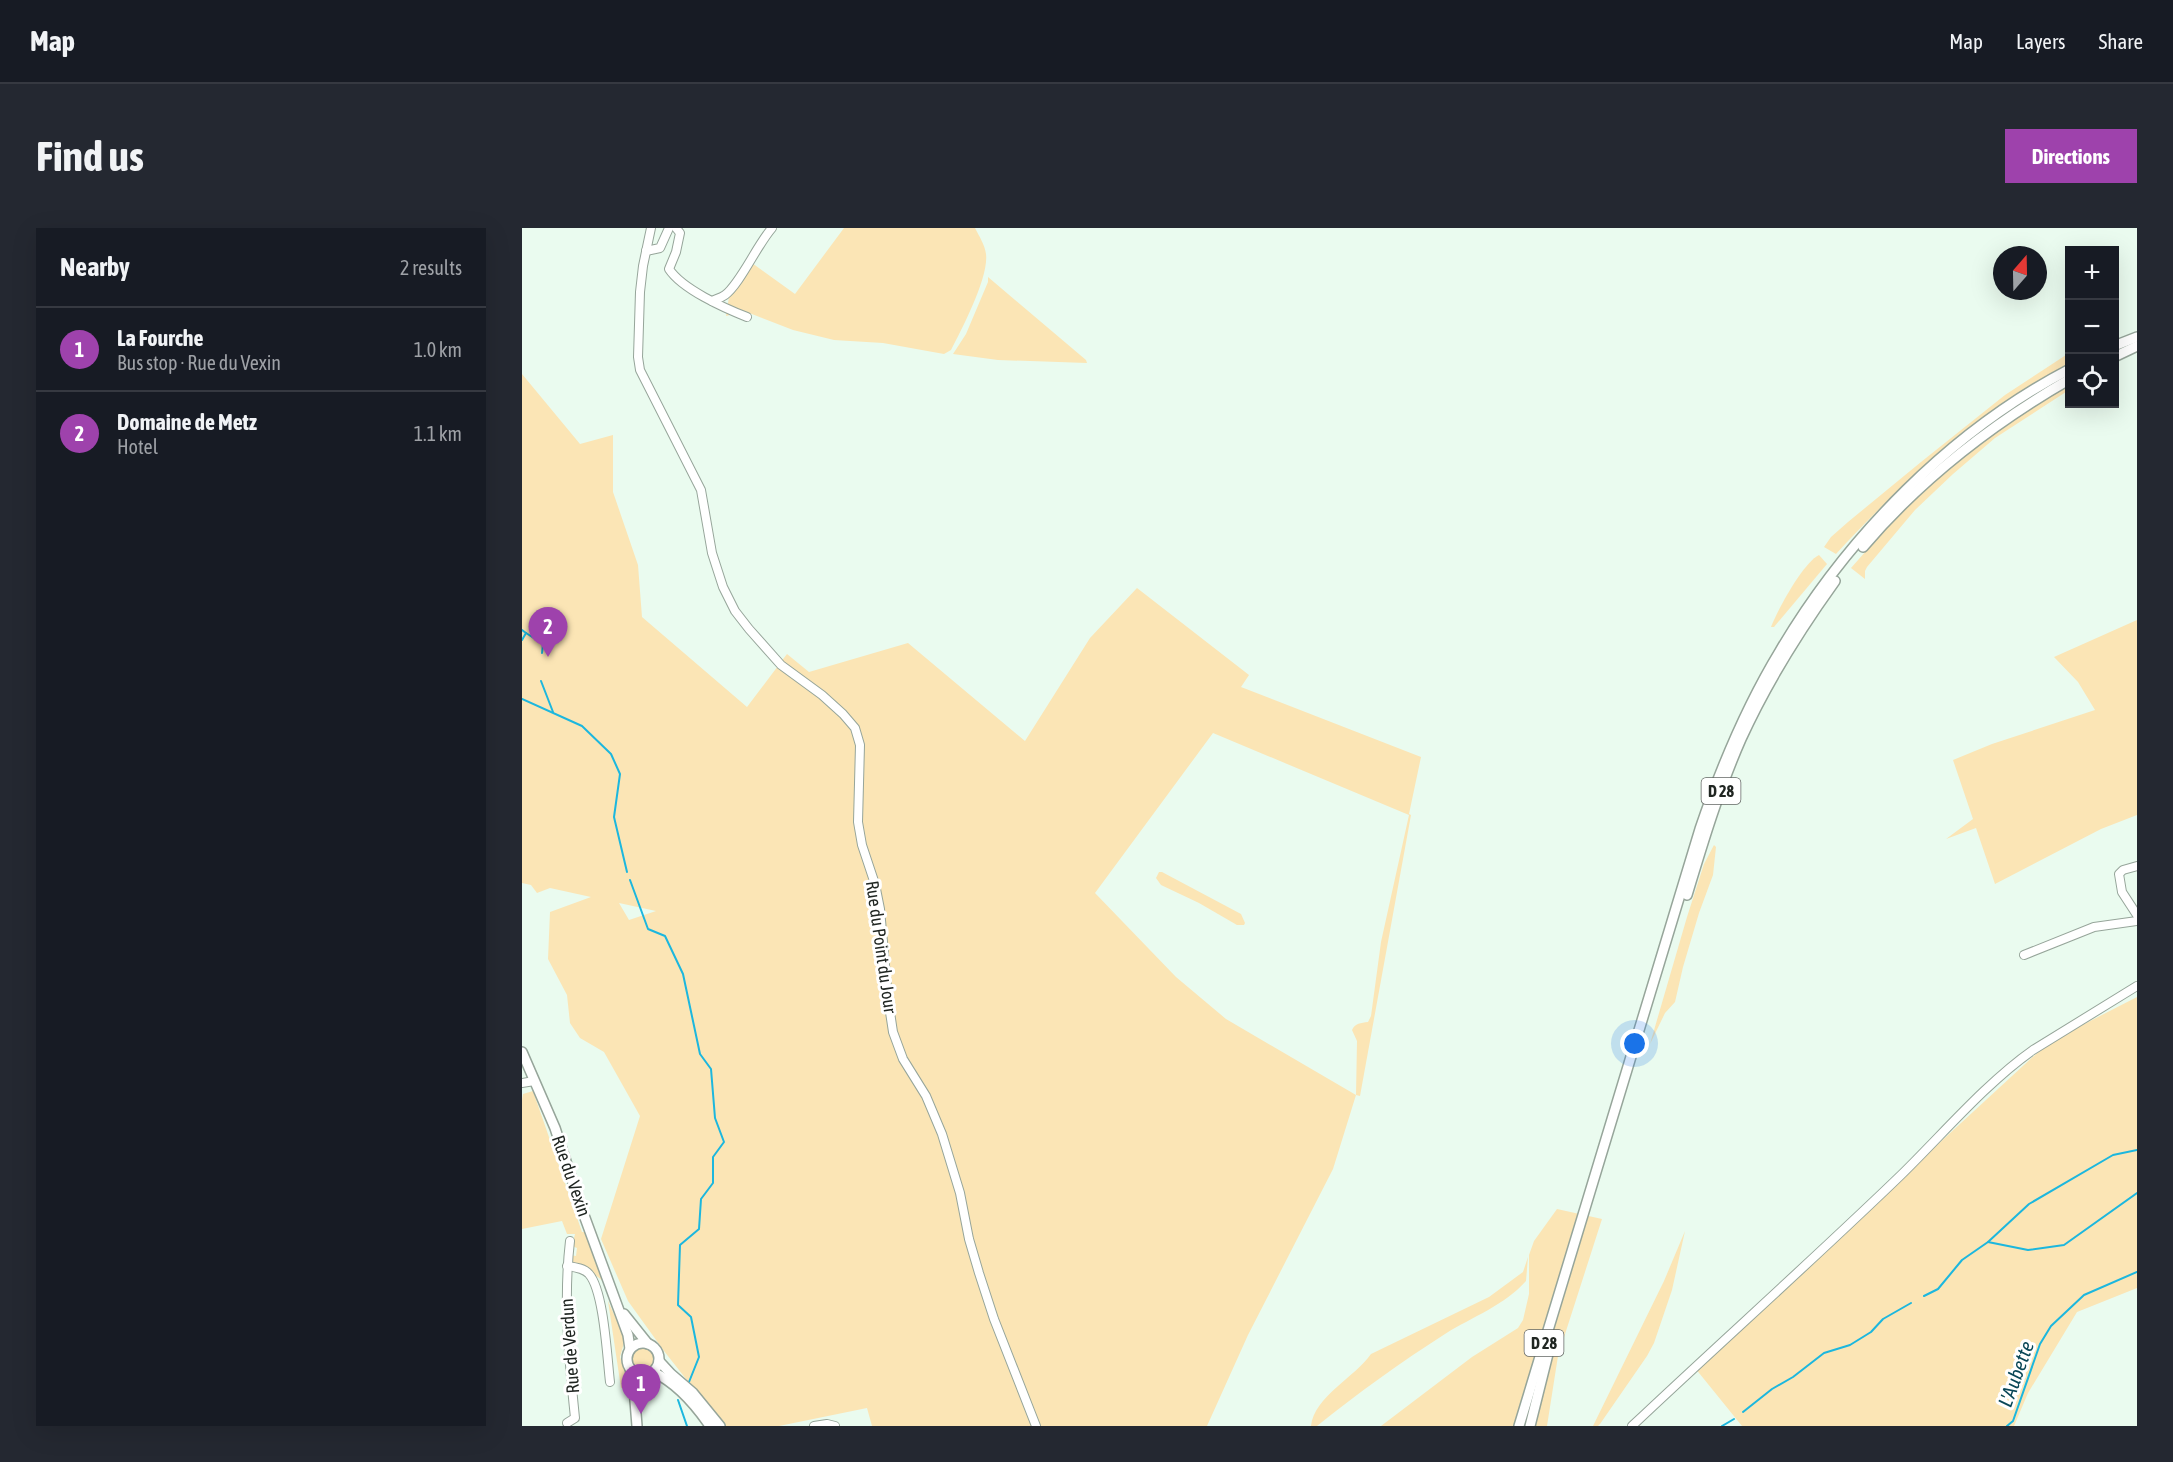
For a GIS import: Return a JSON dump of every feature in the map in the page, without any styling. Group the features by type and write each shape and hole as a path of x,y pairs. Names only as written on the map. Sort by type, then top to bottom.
{"main road":[{"path":"2119,344 2137,336"},
{"path":"2119,355 2137,346"},
{"name":"D 28","path":"1519,1426 1700,829 1729,751 1754,697 1780,650 1820,592 1888,510 1933,466 1990,419 2023,396 2065,372"},
{"name":"D 28","path":"1530,1426 1558,1317 1701,848 1726,776 1763,694 1790,647 1835,581 1893,515 1936,473 1984,434 2065,382"},
{"name":"Rue du Vexin","path":"522,1052 555,1128 628,1335 630,1349"},
{"path":"613,1294 648,1344 658,1352 659,1361 670,1374 693,1393 720,1426"},
{"path":"637,1426 634,1388 627,1360 630,1349 638,1344 648,1344"},
{"path":"634,1388 659,1361"},
{"path":"630,1368 639,1374 648,1373 665,1377 681,1391 710,1426"}],"street":[{"name":"Rue du Point du Jour","path":"651,228 640,292 638,357 640,370 701,490 712,553 723,587 735,610 766,650 822,695 855,728 860,745 858,822 880,909 893,1032 903,1059 926,1096 942,1134 960,1193 969,1239 979,1273 994,1319 1036,1426"},
{"path":"646,251 660,248 669,228"},
{"path":"676,228 680,233 669,269 674,276 712,301 747,317"},
{"path":"712,301 726,294 742,273 762,239 772,228"},
{"path":"2137,866 2123,870 2119,874 2119,881 2122,892 2137,915"},
{"path":"2024,956 2094,927 2137,921"},
{"path":"1632,1426 2017,1062 2137,986"},
{"path":"523,1081 534,1081"},
{"name":"Rue de Verdun","path":"567,1423 575,1418 566,1322 570,1241"},
{"name":"Rue de Verdun","path":"567,1266 582,1269 590,1275 599,1299 610,1382"},
{"path":"593,1283 613,1294"},
{"path":"596,1292 613,1294"},
{"path":"814,1426 828,1424 835,1426"}],"shaded area":[{"path":"844,228 975,228 984,247 986,264 974,303 951,350 944,354 883,343 834,340 793,330 739,309 734,314 726,316 729,297 752,263 795,294"},
{"path":"988,277 1087,363 998,360 953,354 966,334 988,282"},
{"path":"2065,356 2065,366 2005,404 1945,449 1889,500 1836,554 1824,547 1831,537 1848,522 2005,395"},
{"path":"522,374 580,444 613,435 613,492 638,565 642,617 747,707 787,654 809,672 908,643 1025,741 1090,638 1137,588 1249,675 1241,687 1421,757 1360,1096 1356,1095 1333,1169 1248,1335 1207,1426 872,1426 867,1408 779,1426 723,1426 628,1301 601,1239 640,1116 604,1052 580,1038 570,1023 567,995 548,959 550,912 591,897 550,888 537,893 531,885 522,883","holes":["1213,733 1409,815 1381,942 1371,1016 1368,1022 1361,1023 1352,1030 1357,1041 1356,1095 1226,1019 1176,977 1095,893","619,903 656,911 629,920"]},
{"path":"2065,387 2065,393 1995,438 1915,510 1867,567 1865,579 1851,568 1884,530 1937,478 1973,449"},
{"path":"1819,555 1827,564 1774,627 1771,627 1785,598 1799,577"},
{"path":"2137,620 2137,815 2101,829 1995,884 1976,828 1946,839 1973,819 1953,760 1992,744 2095,710 2078,682 2054,657"},
{"path":"1714,845 1716,847 1713,875 1699,913 1675,1002 1665,1013 1650,1044 1704,864"},
{"path":"1159,872 1241,914 1244,925 1237,925 1161,885 1156,878"},
{"path":"2137,997 2137,1288 2077,1312 2028,1393 2014,1426 1742,1426 1695,1368 2036,1054 2061,1036"},
{"path":"533,1091 582,1232 586,1232 604,1282 593,1273 572,1262 570,1255 576,1256 577,1248 572,1246 575,1234 567,1234 562,1221 522,1229 522,1100 523,1094"},
{"path":"1557,1209 1602,1219 1558,1356 1547,1426 1381,1426 1472,1357 1518,1328 1523,1320 1529,1294 1529,1255 1534,1241"},
{"path":"1685,1231 1672,1290 1654,1343 1600,1424 1593,1426 1664,1281"},
{"path":"1528,1257 1526,1281 1508,1297 1455,1328 1380,1378 1317,1426 1311,1426 1319,1406 1371,1354 1489,1297 1523,1272"},
{"path":"608,1301 625,1339 620,1357 626,1375 625,1388 621,1388"},
{"path":"643,1346 652,1349 655,1358 652,1367 643,1370 634,1367 631,1358 634,1349"}],"waterway":[{"path":"522,630 526,633 522,640"},
{"path":"526,633 543,644 542,653"},
{"path":"541,681 553,712"},
{"path":"522,699 582,726 611,754 620,774 614,817 627,872"},
{"path":"630,880 648,929 665,936 683,974 700,1054 711,1069 715,1118 724,1142 713,1157 713,1183 701,1199 699,1229 680,1245 678,1305 691,1317 699,1357 689,1382"},
{"name":"L'Aubette","path":"1924,1296 1938,1289 1962,1260 1988,1242 2029,1204 2113,1155 2137,1150"},
{"name":"L'Aubette","path":"1988,1242 2028,1250 2064,1245 2137,1193"},
{"name":"L'Aubette","path":"2007,1426 2013,1421 2040,1344 2051,1326 2084,1295 2137,1272"},
{"name":"L'Aubette","path":"1743,1412 1824,1353 1850,1345 1871,1332 1883,1319 1911,1303"},
{"path":"678,1400 687,1426"},
{"name":"L'Aubette","path":"1722,1426 1734,1419"}],"place":[{"name":"Domaine de Metz","path":"548,657"},
{"name":"La Fourche","path":"641,1414"}]}
